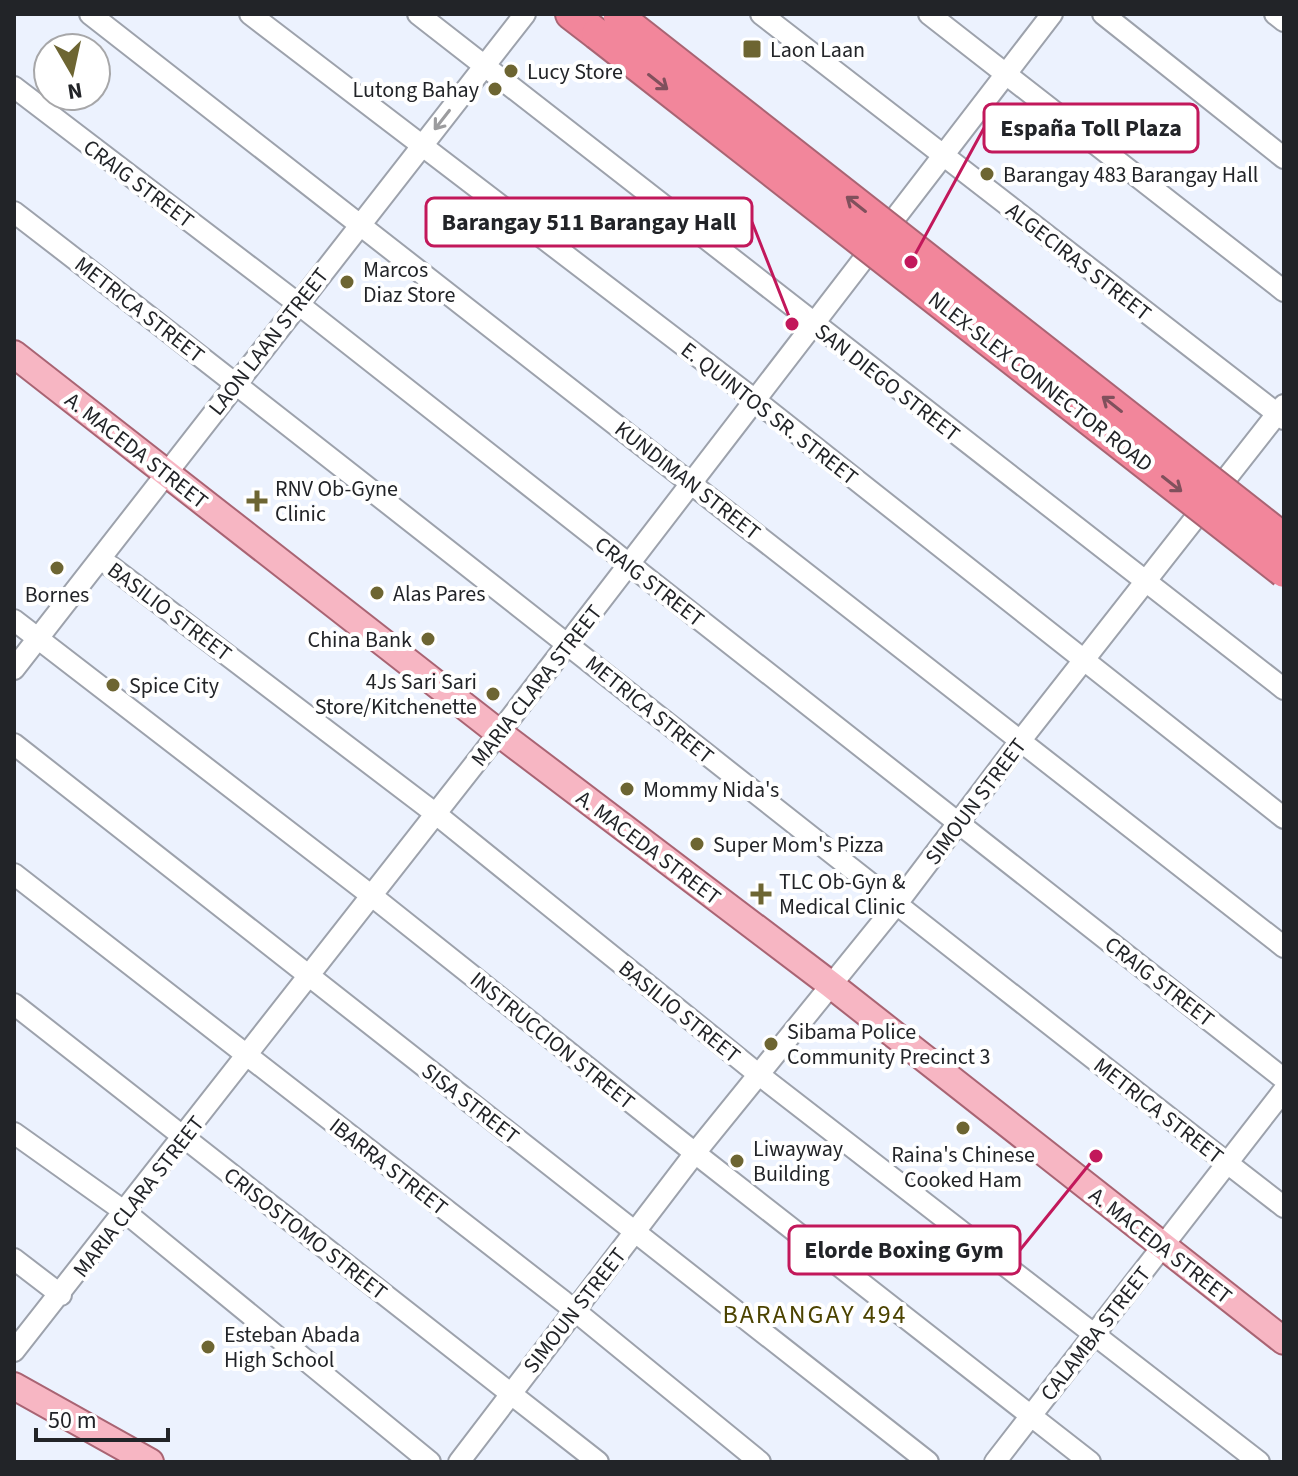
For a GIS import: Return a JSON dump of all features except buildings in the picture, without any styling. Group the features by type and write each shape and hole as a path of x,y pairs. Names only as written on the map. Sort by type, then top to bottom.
{"highway":[{"name":"NLEX-SLEX CONNECTOR ROAD","path":"571,14 1284,572"},
{"name":"NLEX-SLEX CONNECTOR ROAD","path":"616,15 1284,539"}],"main road":[{"name":"A. MACEDA STREET","path":"14,354 499,733 830,984 1284,1341"},
{"path":"14,1386 150,1462"}],"street":[{"name":"KUNDIMAN STREET","path":"90,14 357,226 692,483 1284,947"},
{"name":"E. QUINTOS SR. STREET","path":"250,14 755,400 1284,818"},
{"name":"SAN DIEGO STREET","path":"418,14 813,325 1284,689"},
{"name":"LAON LAAN STREET","path":"14,669 525,14"},
{"name":"ALGECIRAS STREET","path":"761,14 1282,412"},
{"path":"929,14 1284,291"},
{"name":"MARIA CLARA STREET","path":"14,1351 61,1295 499,733 1052,14"},
{"path":"1103,14 1284,158"},
{"path":"1275,14 1284,21"},
{"name":"CRAIG STREET","path":"14,87 297,303 1284,1079"},
{"name":"METRICA STREET","path":"14,212 236,382 896,905 1284,1207"},
{"name":"SIMOUN STREET","path":"459,1462 695,1153 896,905 1021,740 1282,412"},
{"name":"BASILIO STREET","path":"101,559 436,814 758,1074 1259,1462"},
{"name":"INSTRUCCION STREET","path":"14,620 372,896 1090,1462"},
{"name":"SISA STREET","path":"14,744 928,1462"},
{"name":"IBARRA STREET","path":"14,874 575,1310 760,1462"},
{"name":"CRISOSTOMO STREET","path":"14,1004 598,1462"},
{"name":"CALAMBA STREET","path":"995,1462 1284,1090"},
{"path":"14,1133 125,1212 430,1462"},
{"path":"14,1259 61,1295"}],"place":[{"name":"Laon Laan","path":"752,49"},
{"name":"Lucy Store","path":"511,71"},
{"name":"Lutong Bahay","path":"495,89"},
{"name":"Barangay 483 Barangay Hall","path":"987,174"},
{"name":"España Toll Plaza","path":"911,262"},
{"name":"Marcos Diaz Store","path":"347,282"},
{"name":"Barangay 511 Barangay Hall","path":"792,324"},
{"name":"RNV Ob-Gyne Clinic","path":"257,501"},
{"name":"Bornes","path":"57,568"},
{"name":"Alas Pares","path":"377,593"},
{"name":"China Bank","path":"428,639"},
{"name":"Spice City","path":"113,685"},
{"name":"4Js Sari Sari Store/Kitchenette","path":"493,694"},
{"name":"Mommy Nida's","path":"627,789"},
{"name":"Super Mom's Pizza","path":"697,844"},
{"name":"TLC Ob-Gyn & Medical Clinic","path":"761,894"},
{"name":"Sibama Police Community Precinct 3","path":"771,1044"},
{"name":"Raina's Chinese Cooked Ham","path":"963,1128"},
{"name":"Elorde Boxing Gym","path":"1096,1156"},
{"name":"Liwayway Building","path":"737,1161"},
{"name":"Esteban Abada High School","path":"208,1347"}],"district":[{"name":"BARANGAY 494","path":"815,1314"}]}
